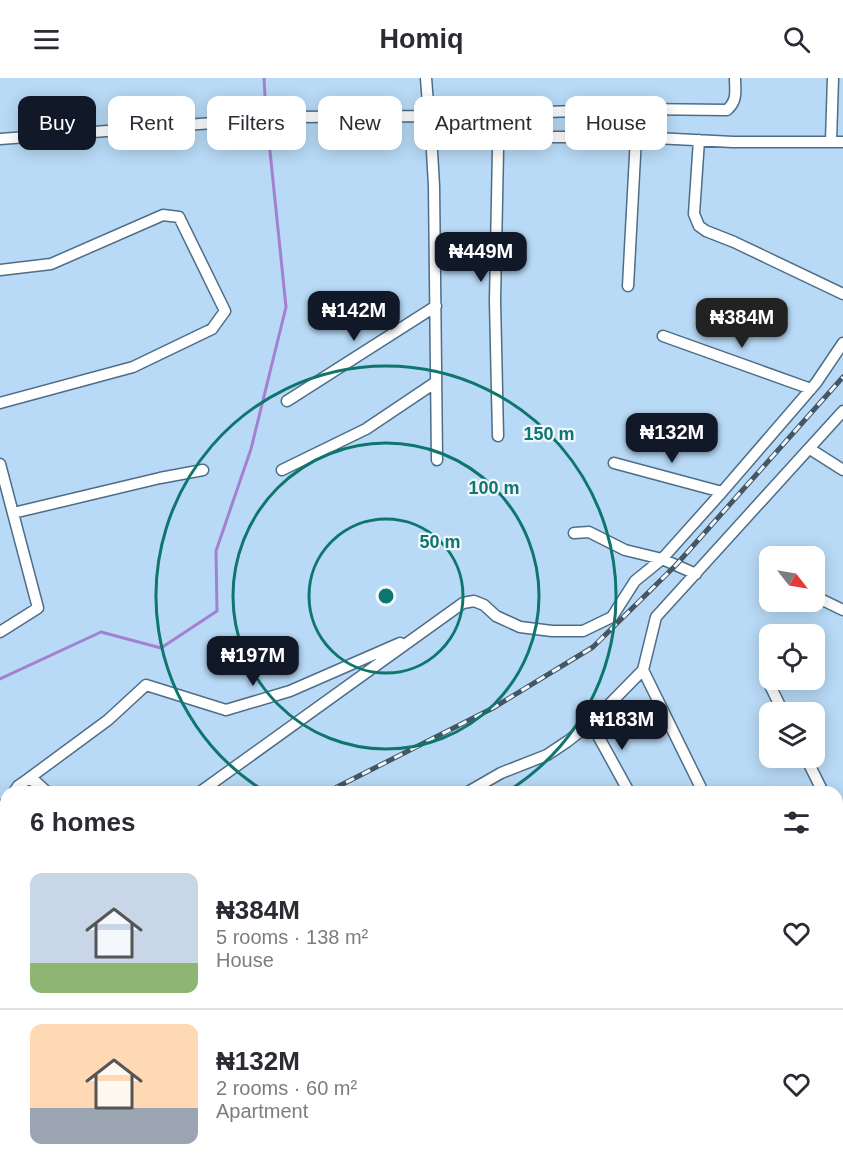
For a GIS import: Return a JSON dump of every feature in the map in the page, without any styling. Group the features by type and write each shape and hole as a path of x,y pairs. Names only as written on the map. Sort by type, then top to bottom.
{"street":[{"path":"426,78 427,96"},
{"path":"553,112 638,109 727,110 733,104 735,78"},
{"path":"831,141 833,78"},
{"path":"0,139 293,117 414,116"},
{"path":"667,139 733,142 843,142"},
{"path":"699,140 694,214 699,226 843,294"},
{"path":"432,150 437,460"},
{"path":"498,150 495,289 498,436"},
{"path":"628,286 635,150"},
{"path":"0,270 51,264 163,215 179,217 225,311 212,329 133,367 0,403"},
{"path":"287,401 436,306"},
{"path":"663,336 811,389"},
{"path":"208,786 463,603 474,601 484,605 496,616 520,627 552,631 583,631 612,617 635,581 662,559 722,492 811,389 843,343"},
{"path":"282,470 366,429 436,382"},
{"path":"478,786 501,773 547,755 568,741 591,723 643,670 656,617 843,411"},
{"path":"810,448 843,470"},
{"path":"614,463 722,492"},
{"path":"0,464 38,608 0,632"},
{"path":"13,513 203,470"},
{"path":"574,533 590,532 625,550 662,559 696,574"},
{"path":"825,601 843,610"},
{"path":"18,786 108,720 146,685 226,710 290,691 419,635"},
{"path":"643,670 700,786"},
{"path":"591,723 626,786"},
{"path":"811,768 820,786"},
{"path":"28,779 40,786"}],"waterway":[{"path":"264,78 265,96"},
{"path":"0,679 101,632 161,648 217,611 216,551 251,449 286,307 270,150"}],"railway":[{"path":"339,786 493,708 593,647 676,565 843,377"}]}
